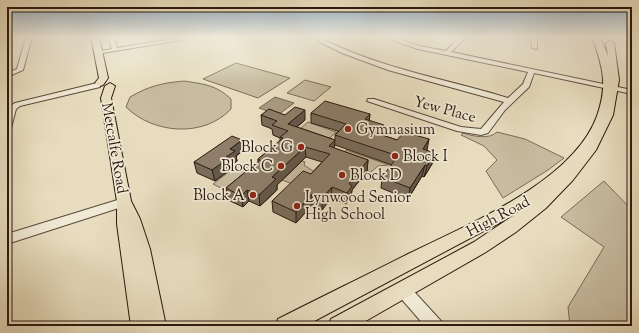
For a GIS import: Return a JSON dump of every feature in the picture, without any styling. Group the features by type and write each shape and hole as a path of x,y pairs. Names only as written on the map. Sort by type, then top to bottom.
{"main road":[{"name":"High Road","path":"607,53 614,66 618,80 625,91 631,107"},
{"name":"High Road","path":"285,326 505,213 536,196 560,178 593,146 605,129 625,91 628,73 622,58 618,53"},
{"name":"Metcalfe Road","path":"100,55 103,85 124,202 125,224 141,326"},
{"name":"High Road","path":"338,326 528,222 572,192"},
{"name":"Metcalfe Road","path":"124,202 133,220 142,249 156,326"}],"street":[{"path":"7,75 20,70 25,53"},
{"path":"100,55 113,53"},
{"path":"346,53 360,59 509,101"},
{"path":"447,53 625,91"},
{"name":"Yew Place","path":"371,101 460,129 481,132 485,131 509,101 526,85 532,71"},
{"path":"7,128 14,105 103,85"},
{"path":"7,240 124,202"},
{"path":"403,290 435,326"}],"shaded area":[{"path":"236,63 290,78 258,98 203,79"},
{"path":"305,80 331,87 314,101 287,93"},
{"path":"184,81 204,84 215,88 231,99 231,109 220,118 207,125 178,129 150,123 137,116 126,107 130,97 143,90 162,84"},
{"path":"275,97 294,103 278,115 259,108"},
{"path":"308,122 336,132 323,145 294,134"},
{"path":"497,132 525,139 564,158 548,170 503,198 486,171 497,160 484,146 461,135 463,133 485,137"},
{"path":"346,150 389,165 378,166 371,172 337,159"},
{"path":"302,161 305,162 304,165 316,173 293,184 282,180"},
{"path":"239,164 252,170 226,191 213,184"},
{"path":"604,181 632,210 632,326 570,326 568,307 604,247 561,217"}],"building":[{"path":"325,101 370,114 365,119 384,125 376,133 397,140 404,132 429,139 423,149 435,153 410,188 382,177 398,156 335,135 346,124 311,113"},
{"path":"295,107 305,110 288,124 335,140 329,146 368,160 349,184 352,186 347,193 332,187 322,198 312,194 296,212 272,201 303,171 311,174 330,154 305,147 272,177 276,179 259,195 247,190 241,196 226,188 260,160 258,159 283,138 280,137 288,131 272,125 277,121 261,115 269,109 285,115"},
{"path":"232,136 242,140 230,149 235,151 226,157 229,158 212,170 194,162"}],"place":[{"name":"Gymnasium","path":"348,129"},
{"name":"Block G","path":"301,147"},
{"name":"Block I","path":"395,156"},
{"name":"Block C","path":"281,166"},
{"name":"Block D","path":"342,175"},
{"name":"Block A","path":"253,195"},
{"name":"Lynwood Senior High School","path":"297,206"}]}
